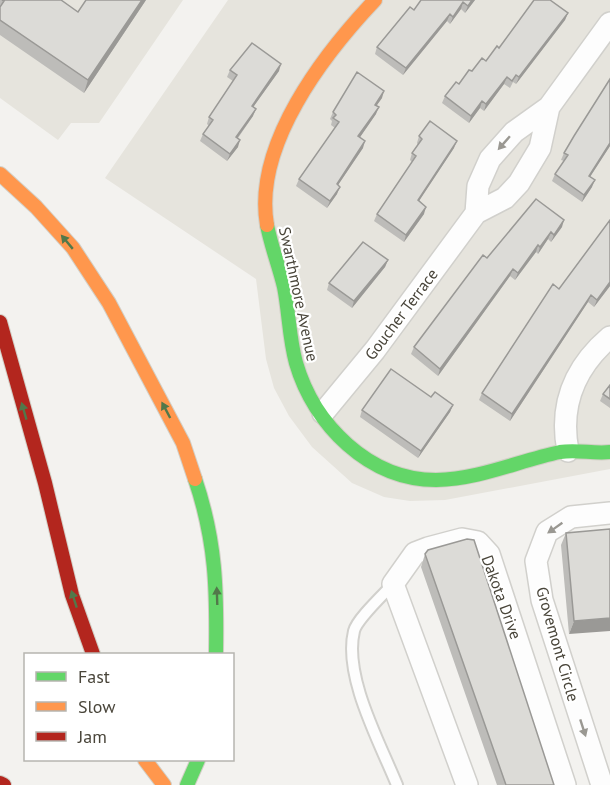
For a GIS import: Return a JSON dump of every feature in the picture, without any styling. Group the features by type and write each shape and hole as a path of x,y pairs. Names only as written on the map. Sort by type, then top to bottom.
{"main road":[{"name":"Swarthmore Avenue","path":"375,0 328,52 299,95 285,125 265,197 267,230 284,287 299,373 323,413 349,448 378,468 413,479 436,480 480,475 568,451 610,452"},
{"path":"0,174 36,207 73,248 109,303 183,443 207,513 217,577 216,653"},
{"path":"0,322 45,483 72,595 93,653"},
{"path":"187,785 197,761"},
{"path":"146,762 164,785"}],"street":[{"name":"Goucher Terrace","path":"476,213 478,186 490,159 514,132 549,107 610,23"},
{"name":"Goucher Terrace","path":"323,413 375,350 476,213 505,198 519,183 540,147 549,107"},
{"path":"568,451 566,418 572,385 580,369 610,336"},
{"name":"Grovemont Circle","path":"602,785 542,600 536,561 547,532 571,517 610,513"},
{"name":"Dakota Drive","path":"393,584 415,553 428,548 462,539 478,542 489,554 565,785"},
{"path":"393,584 467,785"}],"lane":[{"path":"393,584 354,628 353,655 358,687 397,785"}],"shaded area":[{"path":"0,0 183,0 99,123 71,123 58,140 0,98"},
{"path":"228,0 610,0 610,469 445,500 410,501 384,497 352,483 312,447 289,416 274,388 266,359 256,279 105,178"}],"building":[{"path":"2,0 61,0 78,12 86,0 142,0 88,80 0,20 0,7 4,1"},
{"path":"421,0 472,0 468,6 463,2 453,17 450,14 406,68 377,47 410,7 414,10"},
{"path":"534,0 550,0 568,13 519,77 516,75 512,81 507,77 486,104 482,101 471,116 445,96 456,82 459,84 469,70 472,71 482,58 486,61 497,46 499,48"},
{"path":"252,43 281,64 252,106 256,109 236,137 240,140 230,154 203,134 213,120 209,117 237,75 230,70"},
{"path":"357,72 384,91 375,105 379,107 358,136 365,141 337,184 340,187 330,201 299,179 339,122 333,118 336,115 333,112"},
{"path":"610,79 610,143 589,176 595,180 584,195 555,174 568,155 564,153"},
{"path":"430,121 457,141 418,200 426,207 406,235 377,214 416,156 412,153 422,139 419,136"},
{"path":"536,199 564,220 554,235 551,232 540,247 538,245 518,273 513,269 440,369 414,347 483,255 487,258"},
{"path":"610,220 610,282 597,300 591,295 512,414 482,393 553,284 559,289"},
{"path":"363,242 388,260 354,301 329,283"},
{"path":"391,369 431,397 435,392 453,405 421,451 362,410"},
{"path":"610,385 610,399 603,394"},
{"path":"610,529 610,618 574,621 566,533"},
{"path":"467,539 474,540 554,785 506,785 425,554 428,550"}],"traffic: fast":[{"path":"267,225 284,287 290,335 304,386 331,427 348,445 367,459 411,478 436,480 483,473 560,452 610,452"},
{"path":"195,479 207,524 214,566 216,653"},
{"path":"187,785 198,761"}],"traffic: slow":[{"path":"267,225 266,195 271,164 282,133 315,74 375,0"},
{"path":"0,174 36,207 73,248 109,303 183,443 195,479"},
{"path":"146,761 164,785"}],"traffic: jam":[{"path":"0,322 45,483 72,595 93,653"},
{"path":"0,783 4,785"}]}
